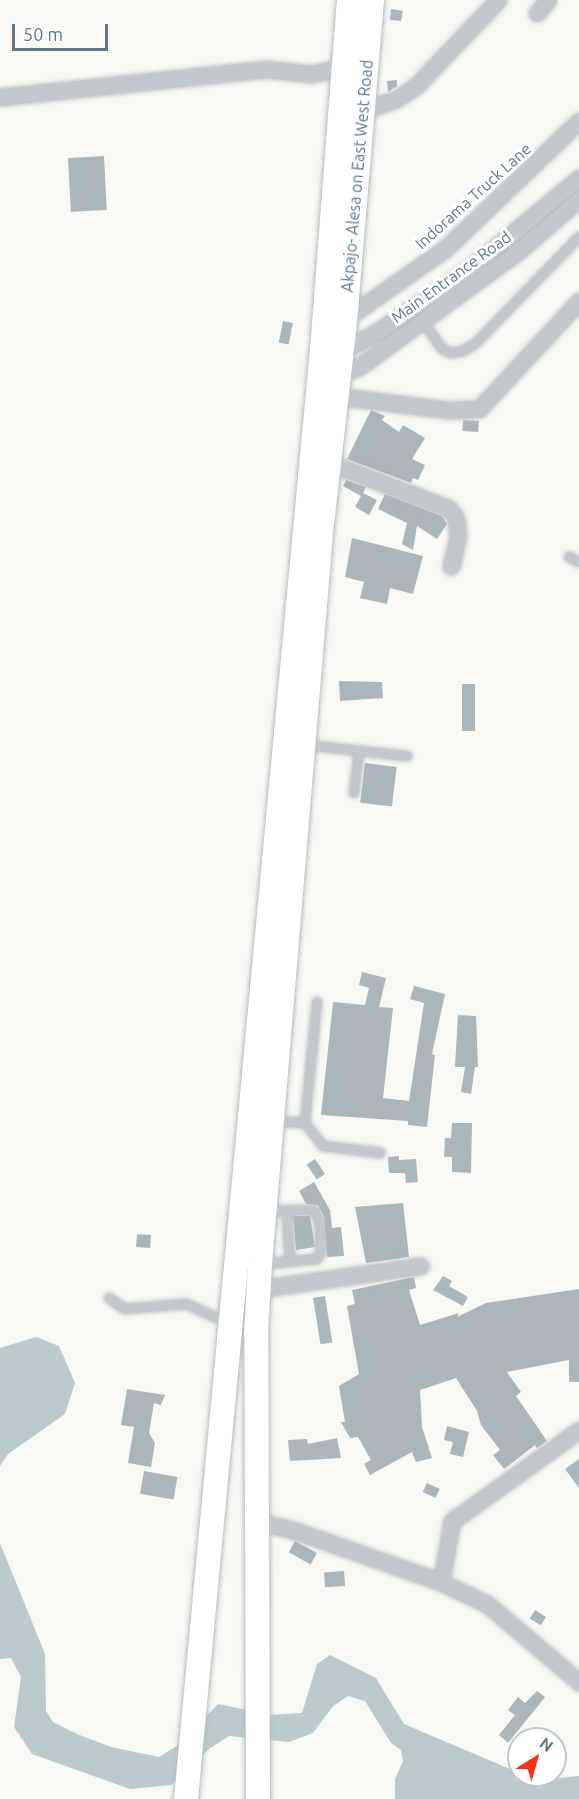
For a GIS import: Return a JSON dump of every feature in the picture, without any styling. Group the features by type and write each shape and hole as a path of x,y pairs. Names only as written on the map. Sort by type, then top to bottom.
{"main road":[{"name":"Akpajo- Alesa on East West Road","path":"334,368 342,67 349,0"},
{"name":"Akpajo- Alesa on East West Road","path":"334,320 362,111 372,0"},
{"path":"258,1799 256,1521 258,1289 260,1264 276,1211 270,1121 330,463 334,368"},
{"path":"186,1798 228,1323 334,368"}],"street":[{"path":"362,111 396,99 416,86 498,0"},
{"path":"537,13 548,0"},
{"path":"0,97 265,69 312,74 342,67"},
{"name":"Indorama Truck Lane","path":"334,320 445,249 579,121"},
{"path":"579,178 462,275 373,335 334,368 449,410 479,409 579,301"},
{"name":"Main Entrance Road","path":"334,368 359,367 516,253 579,199"},
{"path":"330,463 448,508 456,518 458,536 451,566"},
{"path":"258,1289 420,1266"},
{"path":"441,1582 452,1521 579,1430"},
{"path":"256,1521 296,1531 441,1582 487,1604 579,1682"}],"lane":[{"path":"422,320 442,349 452,353 463,351 476,343 579,237"},
{"path":"569,557 579,562"},
{"path":"304,745 407,756"},
{"path":"354,794 359,751"},
{"path":"316,1002 305,1123 323,1146 381,1153"},
{"path":"270,1121 305,1123"},
{"path":"260,1264 290,1262 317,1259 321,1253 319,1220 314,1210 276,1211 290,1262"},
{"path":"109,1298 125,1309 186,1304 228,1323"}],"shaded area":[{"path":"36,1337 59,1346 75,1383 65,1414 8,1454 0,1466 0,1348"},
{"path":"0,1543 45,1654 46,1711 53,1722 77,1734 111,1747 159,1757 177,1746 218,1704 271,1715 302,1713 317,1664 330,1655 376,1678 404,1724 507,1768 507,1787 567,1787 567,1777 579,1776 579,1799 395,1799 395,1779 403,1761 401,1750 391,1743 365,1701 348,1696 333,1706 313,1733 289,1742 229,1736 209,1749 171,1785 130,1789 32,1754 14,1727 21,1677 11,1658 0,1659"}],"building":[{"path":"391,9 403,11 401,21 390,20"},
{"path":"397,80 397,86 388,92 387,81"},
{"path":"104,156 107,210 71,212 68,158"},
{"path":"283,321 293,323 289,345 279,343"},
{"path":"371,410 385,416 382,420 399,432 403,425 425,438 412,459 425,465 418,480 413,478 411,483 347,459"},
{"path":"463,420 479,421 478,432 462,431"},
{"path":"346,480 366,487 363,493 377,500 369,515 355,507 361,496 343,486"},
{"path":"385,494 442,516 447,524 437,539 417,526 413,550 402,544 407,523 378,509"},
{"path":"352,538 423,556 413,594 390,588 387,604 360,598 364,582 345,577"},
{"path":"339,681 382,682 383,698 340,701"},
{"path":"462,684 475,684 475,731 462,731"},
{"path":"365,763 397,767 392,807 360,803"},
{"path":"362,972 386,978 379,1007 393,1008 383,1098 409,1101 424,1003 410,999 414,986 445,994 432,1054 435,1055 427,1127 408,1125 408,1121 321,1115 333,1002 365,1005 369,988 359,985"},
{"path":"458,1015 476,1016 478,1067 475,1067 471,1094 461,1092 465,1067 455,1067"},
{"path":"452,1123 472,1123 471,1173 452,1172 452,1157 444,1157 445,1138 451,1138"},
{"path":"399,1156 399,1160 416,1159 418,1182 406,1183 405,1173 389,1173 388,1157"},
{"path":"315,1159 325,1174 317,1180 307,1165"},
{"path":"314,1182 330,1210 332,1228 341,1227 344,1256 327,1257 324,1217 318,1205 306,1204 299,1191"},
{"path":"403,1203 409,1257 366,1263 355,1207"},
{"path":"293,1216 310,1216 315,1247 296,1250"},
{"path":"137,1234 151,1235 150,1248 136,1247"},
{"path":"443,1276 452,1281 449,1286 468,1297 463,1306 433,1290"},
{"path":"414,1277 416,1288 409,1290 420,1325 459,1313 457,1317 486,1303 579,1289 579,1382 569,1382 569,1360 507,1372 521,1392 516,1396 547,1441 537,1448 535,1445 504,1469 493,1455 500,1450 481,1425 477,1411 456,1378 420,1390 422,1427 432,1458 416,1462 412,1452 370,1475 364,1464 371,1460 358,1437 350,1438 341,1422 345,1422 339,1386 359,1374 347,1306 355,1304 352,1290"},
{"path":"325,1296 332,1342 321,1344 313,1298"},
{"path":"127,1389 165,1395 161,1405 154,1403 149,1433 155,1443 151,1467 128,1463 134,1427 121,1425"},
{"path":"447,1426 469,1432 463,1457 450,1454 453,1442 444,1440"},
{"path":"337,1438 341,1458 290,1461 288,1440 307,1439 308,1444"},
{"path":"579,1459 579,1488 565,1469"},
{"path":"144,1471 177,1477 173,1500 140,1494"},
{"path":"427,1483 440,1489 435,1498 423,1492"},
{"path":"295,1541 317,1553 311,1564 289,1552"},
{"path":"344,1571 345,1586 325,1587 324,1572"},
{"path":"535,1610 546,1617 541,1625 530,1618"},
{"path":"537,1691 545,1697 521,1727 507,1727 507,1742 499,1735 515,1715 508,1710 518,1697 525,1703"}]}
